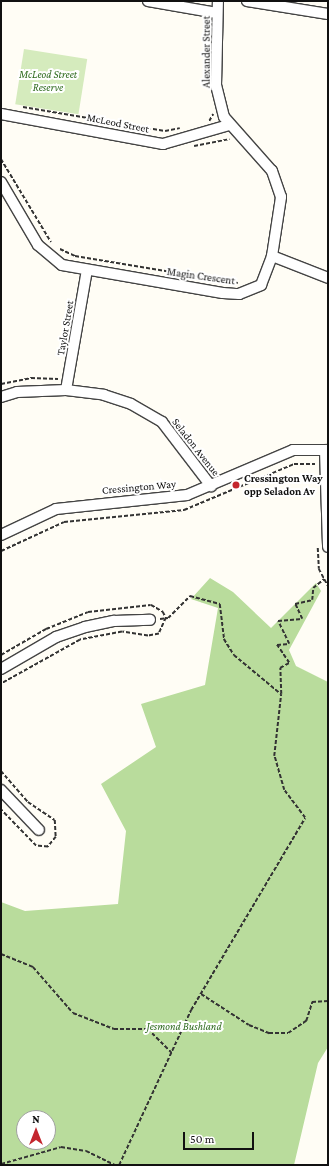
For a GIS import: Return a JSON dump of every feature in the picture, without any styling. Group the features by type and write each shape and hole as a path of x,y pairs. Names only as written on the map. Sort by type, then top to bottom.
{"street":[{"path":"148,1 217,13"},
{"name":"Alexander Street","path":"218,1 216,86 229,125"},
{"path":"247,1 328,14"},
{"name":"McLeod Street","path":"1,114 163,144 229,125"},
{"name":"Magin Crescent","path":"1,182 28,230 47,256 62,265 239,294 261,285 272,256 281,197 272,171 229,125"},
{"path":"272,256 328,278"},
{"name":"Taylor Street","path":"66,390 87,270"},
{"name":"Seladon Avenue","path":"1,397 17,392 66,390 104,395 131,404 162,422 211,486"},
{"name":"Cressington Way","path":"1,535 42,514 70,506 165,499 211,486 293,450 327,450"},
{"path":"327,450 328,548"},
{"path":"1,669 56,637 85,627 114,620 150,620"},
{"path":"1,790 39,830"}],"path":[{"path":"15,106 165,131 186,127"},
{"path":"207,122 212,116 212,107"},
{"path":"1,159 45,234 66,253 242,283"},
{"path":"1,384 31,378 60,379 61,372"},
{"path":"119,1165 171,1052 200,994 305,818 284,790 274,756 281,694 280,668 289,663 277,645 289,644 278,622 302,619 295,604 312,600 313,588 324,579 328,586"},
{"path":"150,620 166,618 190,596 220,604 224,639 234,655 281,694"},
{"path":"1,684 80,640 122,632 154,636 164,629 166,618"},
{"path":"1,954 33,967 73,1013 114,1029 148,1029 171,1052"},
{"path":"200,994 250,1025 269,1033 288,1033 306,1021 312,1002 328,1001"},
{"path":"1,1164 61,1147 86,1151 115,1165"}],"green space":[{"name":"McLeod Street Reserve","path":"24,49 87,59 78,114 15,104"},
{"name":"Jesmond Bushland","path":"210,578 233,592 271,628 316,583 321,591 289,650 296,666 328,682 328,1047 318,1063 294,1165 1,1165 1,902 25,911 118,904 126,831 101,784 156,747 141,704 205,685 218,608 191,599"}],"place":[{"name":"Cressington Way opp Seladon Av","path":"236,485"}]}
